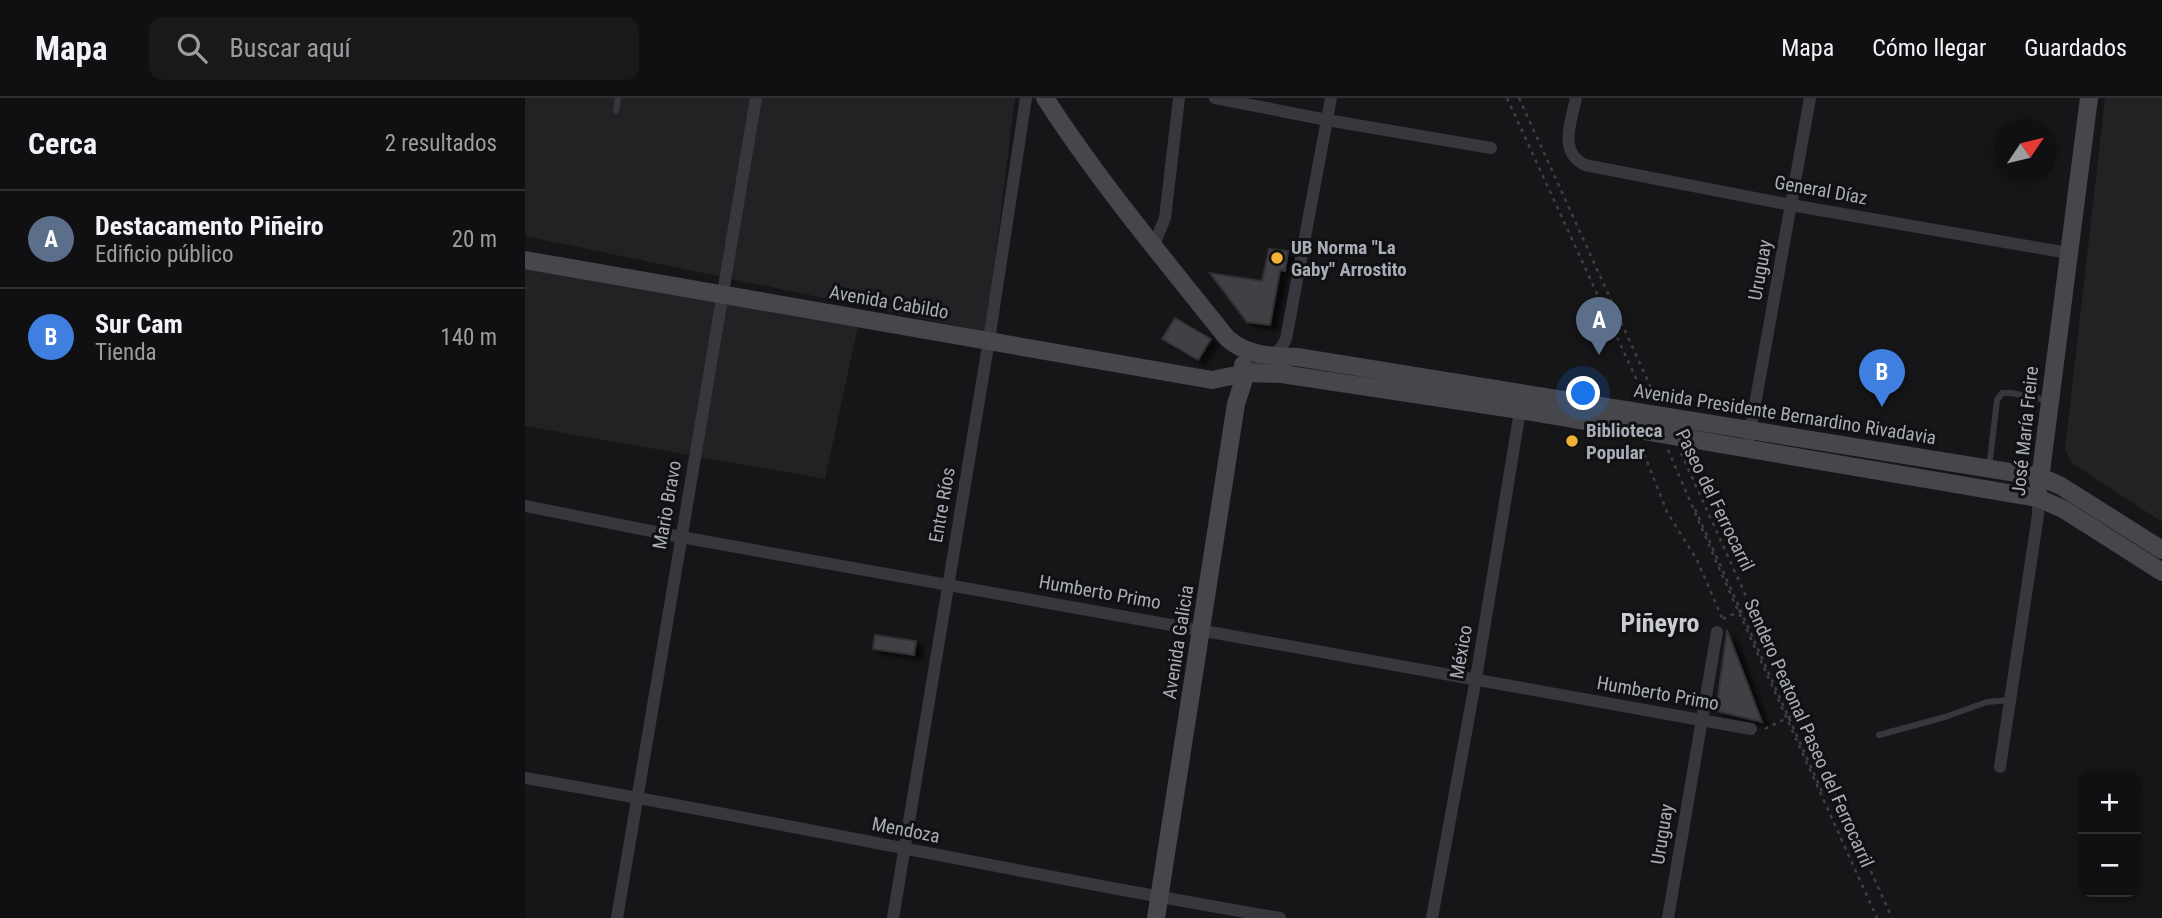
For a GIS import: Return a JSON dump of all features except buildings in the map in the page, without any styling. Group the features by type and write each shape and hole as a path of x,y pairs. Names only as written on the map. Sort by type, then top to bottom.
{"main road":[{"path":"1045,98 1065,129 1154,245 1227,338 1238,348 1246,373"},
{"name":"José María Freire","path":"2038,498 2089,98"},
{"name":"Avenida Cabildo","path":"525,260 1212,380 1246,373"},
{"name":"Avenida Presidente Bernardino Rivadavia","path":"1238,348 1273,356 1297,357 1523,392 2041,477 2061,486 2162,550"},
{"name":"Avenida Presidente Bernardino Rivadavia","path":"1246,373 1282,373 1520,410 1661,437 2038,498 2063,509 2162,572"},
{"name":"Avenida Galicia","path":"1156,918 1236,404 1246,373"}],"street":[{"name":"Mario Bravo","path":"617,918 756,98"},
{"name":"Entre Ríos","path":"893,918 989,340 1026,98"},
{"path":"1154,245 1165,218 1179,98"},
{"path":"1215,98 1491,148"},
{"path":"1246,373 1273,356 1282,348 1286,338 1331,98"},
{"name":"General Díaz","path":"1576,98 1569,137 1571,154 1585,165 1791,205 2068,253"},
{"name":"Uruguay","path":"1748,449 1810,98"},
{"name":"México","path":"1432,918 1476,678 1523,392"},
{"name":"José María Freire","path":"2000,767 2038,515 2038,498"},
{"name":"Humberto Primo","path":"525,506 681,537 1751,729"},
{"name":"Uruguay","path":"1668,918 1717,632"},
{"name":"Mendoza","path":"525,778 1160,898 1280,918"}],"lane":[{"path":"616,111 618,98"},
{"path":"1989,468 1997,400 2003,393 2049,400"},
{"path":"1879,735 1987,702 2010,700"}],"path":[{"path":"1507,98 1658,414"},
{"path":"1519,98 1658,414"},
{"path":"1723,619 1697,560 1667,512 1641,449 1661,437 1878,918"},
{"name":"Paseo del Ferrocarril","path":"1661,437 1750,606 1892,918"},
{"name":"Sendero Peatonal Paseo del Ferrocarril","path":"1661,437 1878,918"},
{"path":"1717,632 1723,619 1750,606"},
{"path":"1751,729 1768,729 1799,712"}],"shaded area":[{"path":"525,98 1015,98 986,332 525,236"},
{"path":"2105,98 2162,98 2162,522 2072,463 2065,449"},
{"path":"525,267 858,326 825,479 525,426"}],"place":[{"name":"UB Norma \"La Gaby\" Arrostito","path":"1277,258"},
{"name":"Destacamento Piñeiro","path":"1599,355"},
{"name":"Sur Cam","path":"1882,407"},
{"name":"Biblioteca Popular","path":"1572,441"}],"district":[{"name":"Piñeyro","path":"1660,623"}]}
